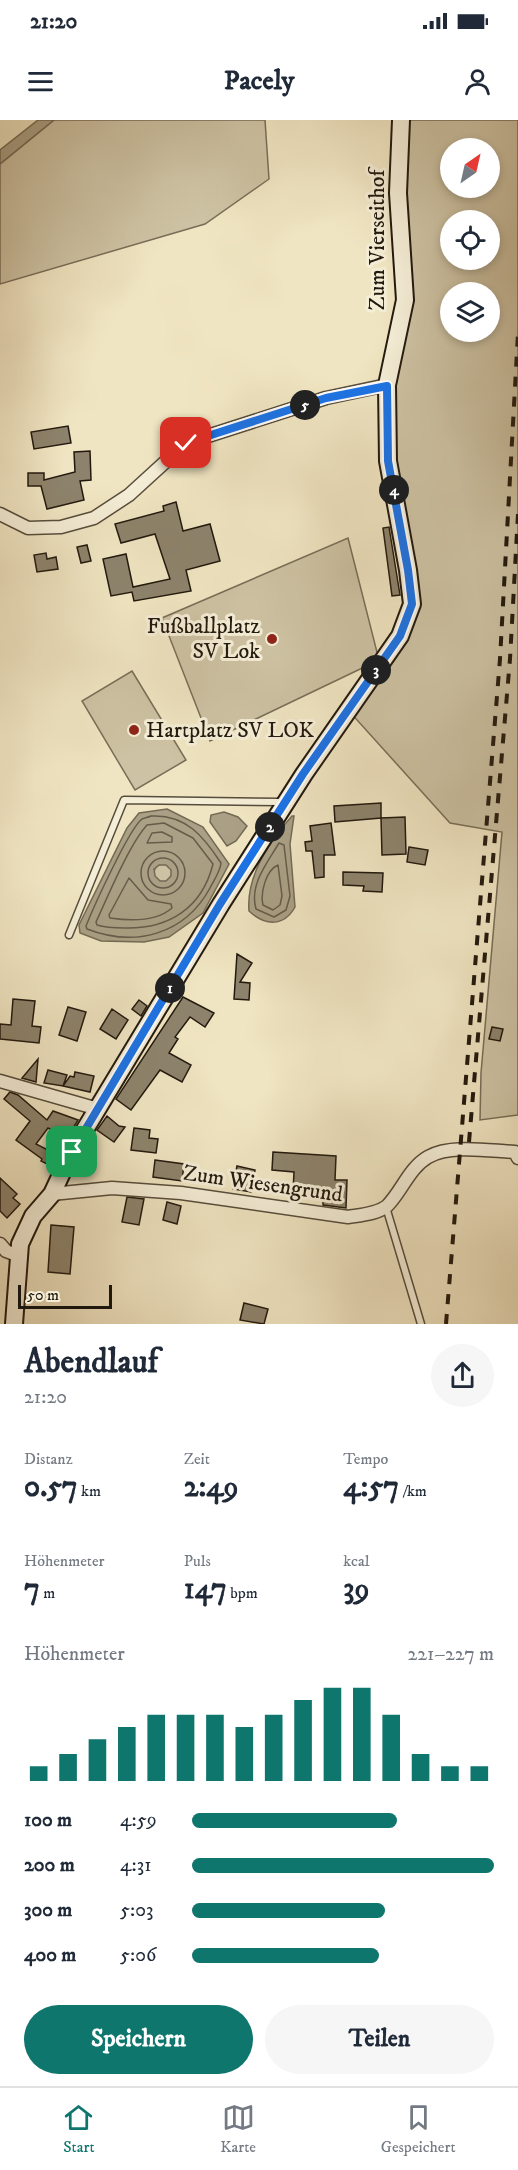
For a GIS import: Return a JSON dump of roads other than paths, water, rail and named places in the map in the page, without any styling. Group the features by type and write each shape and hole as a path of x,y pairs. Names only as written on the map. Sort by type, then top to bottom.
{"street":[{"name":"Zum Vierseithof","path":"14,1324 20,1244 33,1216 52,1194 98,1109 220,904 285,802 400,636 412,604 388,461 387,386 405,300 398,193 401,120"},
{"path":"0,514 28,528 61,527 94,518 129,495 186,443 326,398 387,386"},
{"path":"0,1081 98,1109"},
{"path":"386,1207 414,1168 429,1156 449,1151 516,1155"},
{"name":"Zum Wiesengrund","path":"52,1194 112,1188 169,1192 348,1217 367,1214 386,1207"},
{"path":"0,1244 6,1251 19,1256"}],"lane":[{"path":"69,935 124,800 285,802"},
{"path":"386,1207 421,1324"}],"water":[{"path":"38,120 54,120 0,164 0,150"},
{"path":"167,809 203,827 229,864 203,913 169,937 144,942 101,941 80,933 79,925 127,828 139,813","holes":["159,865 166,865 171,870 171,876 166,881 160,881 155,876 154,869"]},
{"path":"224,812 238,817 247,826 236,841 227,846 210,822 211,815"},
{"path":"294,816 290,844 295,907 291,914 280,921 268,922 249,911 251,885 267,848"}],"railway":[{"path":"446,1324 500,659 518,333"},
{"path":"469,1142 510,659 518,514"}],"place":[{"name":"Fußballplatz SV Lok","path":"272,639"},
{"name":"Hartplatz SV LOK","path":"134,730"}]}
